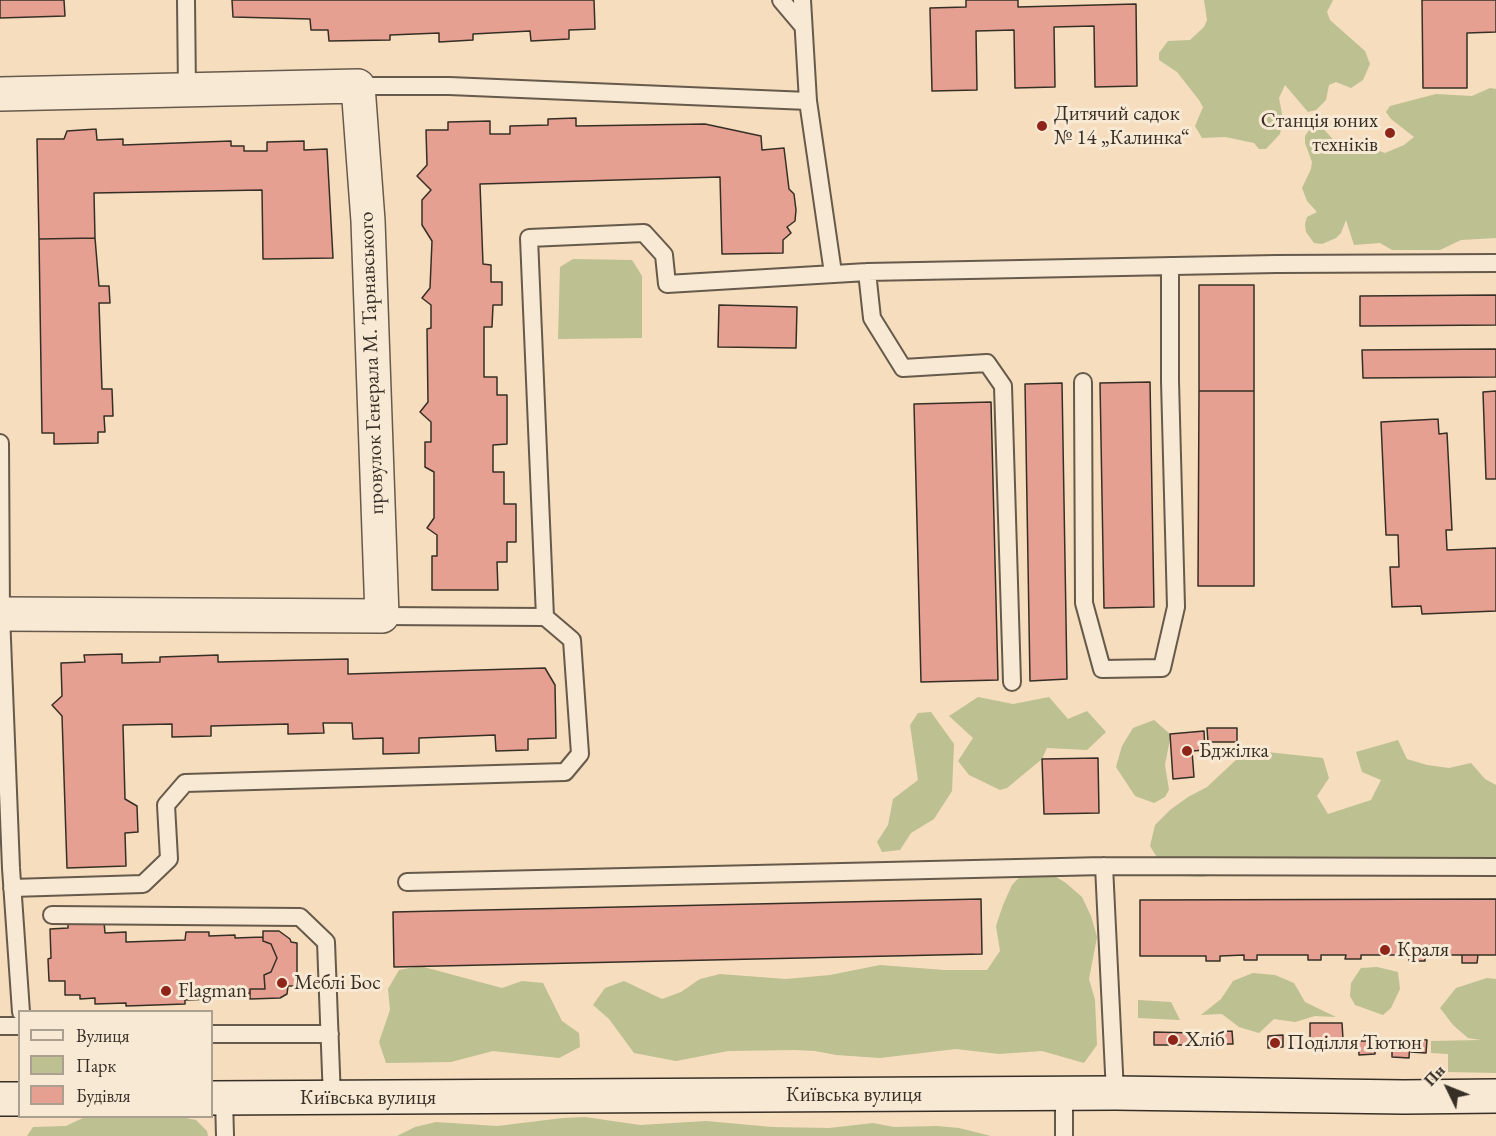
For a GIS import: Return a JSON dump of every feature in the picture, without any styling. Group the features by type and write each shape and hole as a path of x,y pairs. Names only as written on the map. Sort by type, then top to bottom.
{"main road":[{"path":"0,94 358,86"},
{"name":"провулок Генерала М. Тарнавського","path":"358,86 368,221 382,616"},
{"path":"0,614 382,616"},
{"name":"Київська вулиця","path":"218,1098 1064,1093 1496,1096"},
{"path":"0,1099 18,1099"}],"lane":[{"path":"186,0 186,90"},
{"path":"781,0 803,26"},
{"path":"802,0 808,101 833,273"},
{"path":"358,86 449,86 808,101"},
{"path":"545,617 529,238 644,233 664,255 667,284 867,272 1496,263"},
{"path":"1083,382 1084,603 1102,669 1162,668 1176,607 1170,381 1170,266"},
{"path":"867,272 872,318 903,368 987,363 1003,386 1012,682"},
{"path":"0,443 0,614 5,868 12,888 21,1010"},
{"path":"12,888 143,884 169,859 166,805 186,783 565,772 580,754 572,640 545,617 382,616"},
{"path":"1104,866 1115,1093"},
{"path":"407,882 1104,866 1496,867"},
{"path":"52,915 300,917 326,942 332,1099"},
{"path":"0,1026 18,1026"},
{"path":"213,1034 330,1034"},
{"path":"1064,1093 1064,1136"},
{"path":"218,1098 225,1136"}],"green space":[{"path":"1204,0 1333,0 1327,12 1330,20 1365,51 1370,64 1363,80 1351,88 1336,82 1329,85 1326,100 1316,110 1308,112 1285,85 1279,98 1283,119 1280,134 1266,149 1259,149 1254,143 1225,137 1202,138 1195,126 1203,107 1177,72 1159,60 1159,53 1168,41 1190,40 1204,27 1207,20"},
{"path":"1490,88 1496,89 1496,238 1461,240 1440,250 1392,250 1380,243 1354,245 1346,220 1341,233 1336,238 1322,244 1314,243 1306,232 1305,224 1307,217 1317,212 1307,201 1302,188 1311,169 1312,162 1305,143 1305,136 1312,126 1320,125 1339,146 1361,144 1385,153 1404,145 1414,137 1391,119 1386,112 1390,106 1436,94 1472,96"},
{"path":"573,259 632,260 642,276 642,338 558,339 560,267"},
{"path":"978,697 1013,704 1049,697 1068,719 1087,711 1106,732 1087,750 1047,748 1042,759 1007,788 1000,790 969,775 958,761 973,738 949,716"},
{"path":"931,712 954,744 952,791 934,819 911,833 900,850 882,852 877,842 888,825 893,799 918,780 910,725 918,713"},
{"path":"1154,720 1170,734 1170,739 1165,765 1169,790 1165,797 1154,803 1135,796 1116,767 1122,746 1133,728"},
{"path":"1398,740 1407,759 1449,768 1471,763 1485,779 1496,785 1496,871 1415,863 1394,857 1353,869 1223,873 1202,877 1181,876 1161,864 1150,846 1155,825 1170,810 1207,787 1238,758 1258,751 1323,758 1329,778 1317,796 1328,814 1371,800 1381,780 1362,772 1356,752"},
{"path":"1027,869 1048,872 1066,883 1082,897 1091,916 1097,937 1089,979 1095,1000 1097,1045 1084,1063 1042,1051 999,1054 956,1049 880,1058 794,1050 728,1051 676,1061 634,1053 609,1019 593,1005 605,988 624,981 662,999 681,992 700,979 720,974 786,979 830,975 880,965 944,970 987,970 1000,951 996,926 1003,905 1012,885"},
{"path":"420,966 502,988 522,981 543,983 562,1021 579,1033 580,1047 559,1058 493,1051 451,1062 386,1063 379,1042 390,1010 388,989 399,970"},
{"path":"1377,967 1398,972 1400,989 1391,1008 1383,1015 1355,1005 1350,996 1351,983 1361,968"},
{"path":"1253,973 1275,975 1294,983 1305,1002 1336,1017 1315,1016 1295,1022 1274,1019 1259,1033 1239,1027 1222,1014 1201,1015 1221,999 1233,981"},
{"path":"1487,978 1496,979 1496,1073 1448,1072 1448,1054 1431,1053 1431,1041 1481,1040 1468,1038 1453,1025 1440,1008 1456,988"},
{"path":"1138,1000 1171,1002 1180,1020 1138,1018"},
{"path":"585,1117 640,1125 706,1121 772,1127 829,1128 873,1123 894,1127 959,1128 991,1136 397,1136 415,1127 436,1122 497,1126"},
{"path":"83,1118 186,1118 196,1120 207,1131 208,1136 27,1136 33,1127 66,1126"}],"building":[{"path":"0,0 64,0 65,16 0,18"},
{"path":"232,0 594,0 595,29 569,30 569,39 531,41 530,31 473,34 473,40 439,42 439,33 390,35 390,40 329,41 328,30 311,30 310,19 233,17"},
{"path":"966,0 1018,0 1018,7 1136,4 1137,86 1095,87 1094,26 1054,27 1055,87 1015,88 1014,30 976,31 977,90 932,91 930,8 966,7"},
{"path":"1422,0 1496,0 1496,32 1467,33 1467,88 1423,88"},
{"path":"576,118 576,126 705,124 761,136 762,150 784,148 789,189 794,194 795,221 787,227 791,233 783,240 783,253 722,254 720,177 480,184 483,264 491,265 491,282 502,282 502,305 493,305 492,327 484,327 484,377 497,377 497,395 507,395 507,444 493,445 493,472 504,472 504,504 516,504 516,542 507,542 507,562 497,562 498,590 432,590 432,556 437,556 437,535 427,528 434,518 434,472 425,467 425,442 431,442 431,422 420,412 428,402 427,329 431,328 431,305 422,298 430,288 432,241 422,225 422,200 431,190 417,176 427,165 426,130 448,130 448,122 490,121 490,134 510,134 510,126 548,125 548,119"},
{"path":"96,129 97,140 123,139 123,145 231,141 231,146 244,146 244,151 267,151 267,142 304,141 304,150 327,149 333,258 263,259 262,190 94,193 95,238 39,239 37,139 64,139 67,131"},
{"path":"95,238 99,286 109,286 110,303 99,303 102,389 112,389 113,416 104,416 105,432 98,432 98,443 54,444 54,433 42,433 39,239"},
{"path":"1199,285 1254,285 1254,391 1199,391"},
{"path":"1496,295 1496,325 1360,326 1360,296"},
{"path":"719,305 797,307 796,348 718,347"},
{"path":"1496,349 1496,377 1363,378 1362,350"},
{"path":"1150,382 1154,607 1104,608 1100,383"},
{"path":"1062,383 1067,679 1030,681 1025,384"},
{"path":"1199,391 1254,391 1254,586 1198,586"},
{"path":"1496,391 1496,479 1486,479 1483,392"},
{"path":"991,402 998,680 921,682 914,404"},
{"path":"1438,419 1439,434 1447,433 1452,530 1446,530 1447,550 1496,548 1496,611 1422,614 1421,606 1392,607 1390,567 1399,567 1398,535 1386,535 1381,422"},
{"path":"122,654 122,663 160,662 160,657 218,655 218,662 348,659 348,674 545,668 555,685 556,738 528,739 528,750 496,751 495,735 419,738 419,753 383,754 383,738 353,739 352,723 323,723 324,733 288,734 288,724 211,726 211,736 172,737 172,724 123,725 125,799 137,806 138,832 125,833 126,866 67,868 62,716 52,705 62,696 61,663 85,662 84,655"},
{"path":"1207,728 1237,728 1237,742 1208,742"},
{"path":"1204,731 1205,750 1192,751 1194,777 1173,779 1170,734"},
{"path":"1098,758 1099,813 1044,814 1042,759"},
{"path":"981,899 982,954 394,967 393,912"},
{"path":"1496,899 1496,955 1425,955 1425,961 1409,961 1409,955 1361,955 1361,959 1345,959 1346,955 1321,955 1321,960 1308,960 1308,955 1257,955 1257,960 1244,960 1244,955 1220,956 1220,961 1206,961 1206,956 1140,956 1140,900"},
{"path":"104,922 105,933 126,932 126,942 185,940 186,932 209,932 209,936 235,935 235,938 263,937 263,941 271,944 277,958 271,972 264,975 265,989 250,989 250,993 215,995 215,999 185,1000 185,1004 126,1006 126,1003 95,1004 95,998 80,999 80,995 65,995 65,981 49,981 50,929 68,928 68,923"},
{"path":"263,931 279,931 291,942 297,943 297,986 288,986 287,994 280,998 250,999 250,989 265,989 264,975 271,972 277,958 271,944 263,941"},
{"path":"1462,955 1478,955 1477,963 1462,963"},
{"path":"1310,1023 1342,1023 1343,1039 1310,1039"},
{"path":"1232,1031 1233,1044 1212,1044 1212,1032"},
{"path":"1154,1032 1194,1033 1194,1045 1154,1045"},
{"path":"1283,1035 1283,1047 1268,1048 1268,1036"},
{"path":"1412,1039 1427,1040 1426,1053 1411,1052"},
{"path":"1392,1040 1410,1041 1409,1058 1392,1057"},
{"path":"1358,1041 1375,1041 1375,1054 1359,1055"}],"place":[{"name":"Дитячий садок № 14 „Калинка“","path":"1042,126"},
{"name":"Станція юних техніків","path":"1390,133"},
{"name":"Бджілка","path":"1187,751"},
{"name":"Краля","path":"1385,950"},
{"name":"Меблі Бос","path":"282,983"},
{"name":"Flagman","path":"166,991"},
{"name":"Хліб","path":"1173,1040"},
{"name":"Поділля Тютюн","path":"1275,1043"}]}
